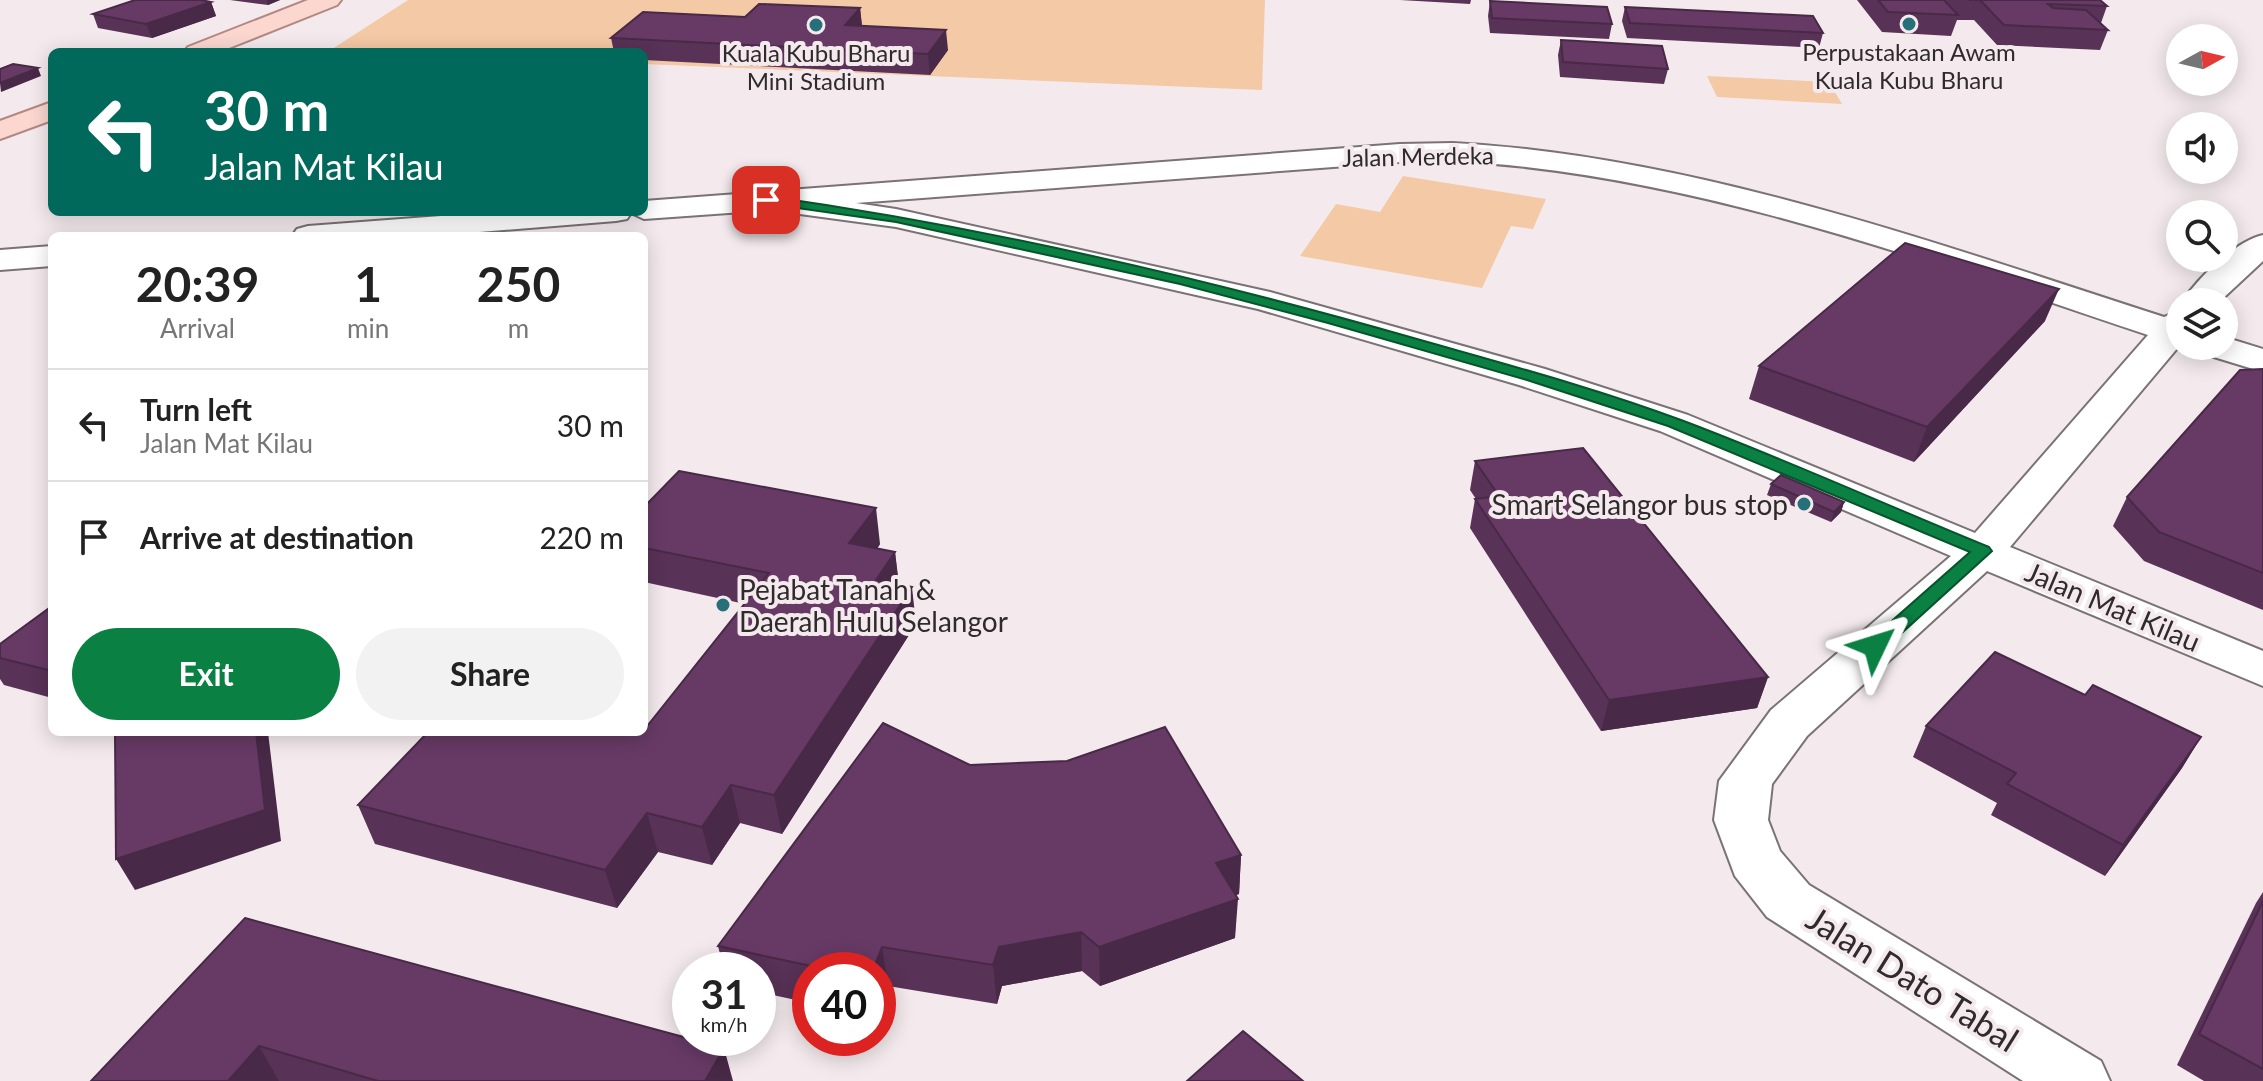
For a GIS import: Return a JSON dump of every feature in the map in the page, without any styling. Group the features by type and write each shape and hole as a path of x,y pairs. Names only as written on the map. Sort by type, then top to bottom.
{"main road":[{"path":"207,48 329,0"},
{"path":"0,131 48,112"}],"street":[{"name":"Jalan Merdeka","path":"893,204 1400,153 1471,151 1529,156 1638,174 1747,201 2166,326"},
{"name":"Jalan Mat Kilau","path":"648,210 766,200 893,204 1270,302 1532,377 1674,423 2263,670"},
{"path":"359,232 565,216"},
{"path":"2213,288 2263,245"},
{"path":"0,260 48,256"},
{"name":"Jalan Dato Tabal","path":"2078,1081 1788,901 1755,861 1741,820 1746,781 1789,723 1983,551 2166,342"},
{"path":"2238,353 2263,361"}],"shaded area":[{"name":"Kuala Kubu Bharu Mini Stadium","path":"408,0 1265,0 1262,90 648,64 648,48 334,48"},
{"path":"1707,76 1829,82 1842,104 1717,97"},
{"path":"1403,176 1546,199 1533,229 1511,226 1482,288 1300,256 1336,204 1380,212"}],"building":[{"path":"135,0 211,2 146,24 93,14"},
{"path":"1878,0 1944,0 1958,15 1888,12"},
{"path":"1980,0 2100,0 2107,6 2048,4 2053,8 2086,10 2108,30 2004,25"},
{"path":"1490,1 1607,7 1612,24 1492,18"},
{"path":"759,4 860,8 845,25 946,30 928,54 611,38 643,12 745,17"},
{"path":"1625,7 1813,16 1823,33 1630,23"},
{"path":"1561,40 1662,46 1668,69 1563,62"},
{"path":"13,64 38,68 0,83 0,69"},
{"path":"1905,243 2059,289 1927,427 1759,366"},
{"path":"2263,369 2263,573 2159,532 2127,497 2240,370"},
{"path":"1583,448 1768,677 1609,700 1475,499 1499,496 1475,461"},
{"path":"679,471 876,508 849,543 895,552 876,580 912,587 774,795 731,785 702,827 647,813 605,870 358,805 424,736 648,736 648,725 769,573 648,549 648,503"},
{"path":"1781,475 1844,502 1834,512 1771,484"},
{"path":"48,609 48,670 0,658 0,644"},
{"path":"1995,652 2085,695 2093,685 2201,737 2123,845 2007,784 2016,773 1926,726"},
{"path":"883,723 970,765 1067,761 1165,727 1241,855 1216,863 1238,899 1099,947 1081,932 999,947 993,965 882,947 880,952 792,952 792,962 776,958 776,952 746,952 718,946"},
{"path":"115,736 256,736 265,810 116,859"},
{"path":"2263,901 2263,1069 2199,1034"},
{"path":"245,918 672,1034 672,1056 719,1056 705,1081 378,1081 259,1046 228,1081 91,1081"},
{"path":"1243,1031 1303,1081 1187,1081"}],"place":[{"name":"Perpustakaan Awam Kuala Kubu Bharu","path":"1909,24"},
{"name":"Kuala Kubu Bharu Mini Stadium","path":"816,25"},
{"name":"Smart Selangor bus stop","path":"1804,504"},
{"name":"Pejabat Tanah & Daerah Hulu Selangor","path":"723,605"}],"route":[{"path":"766,200 896,218 1181,280 1333,319 1532,377 1674,423 1983,551 1875,646"}]}
